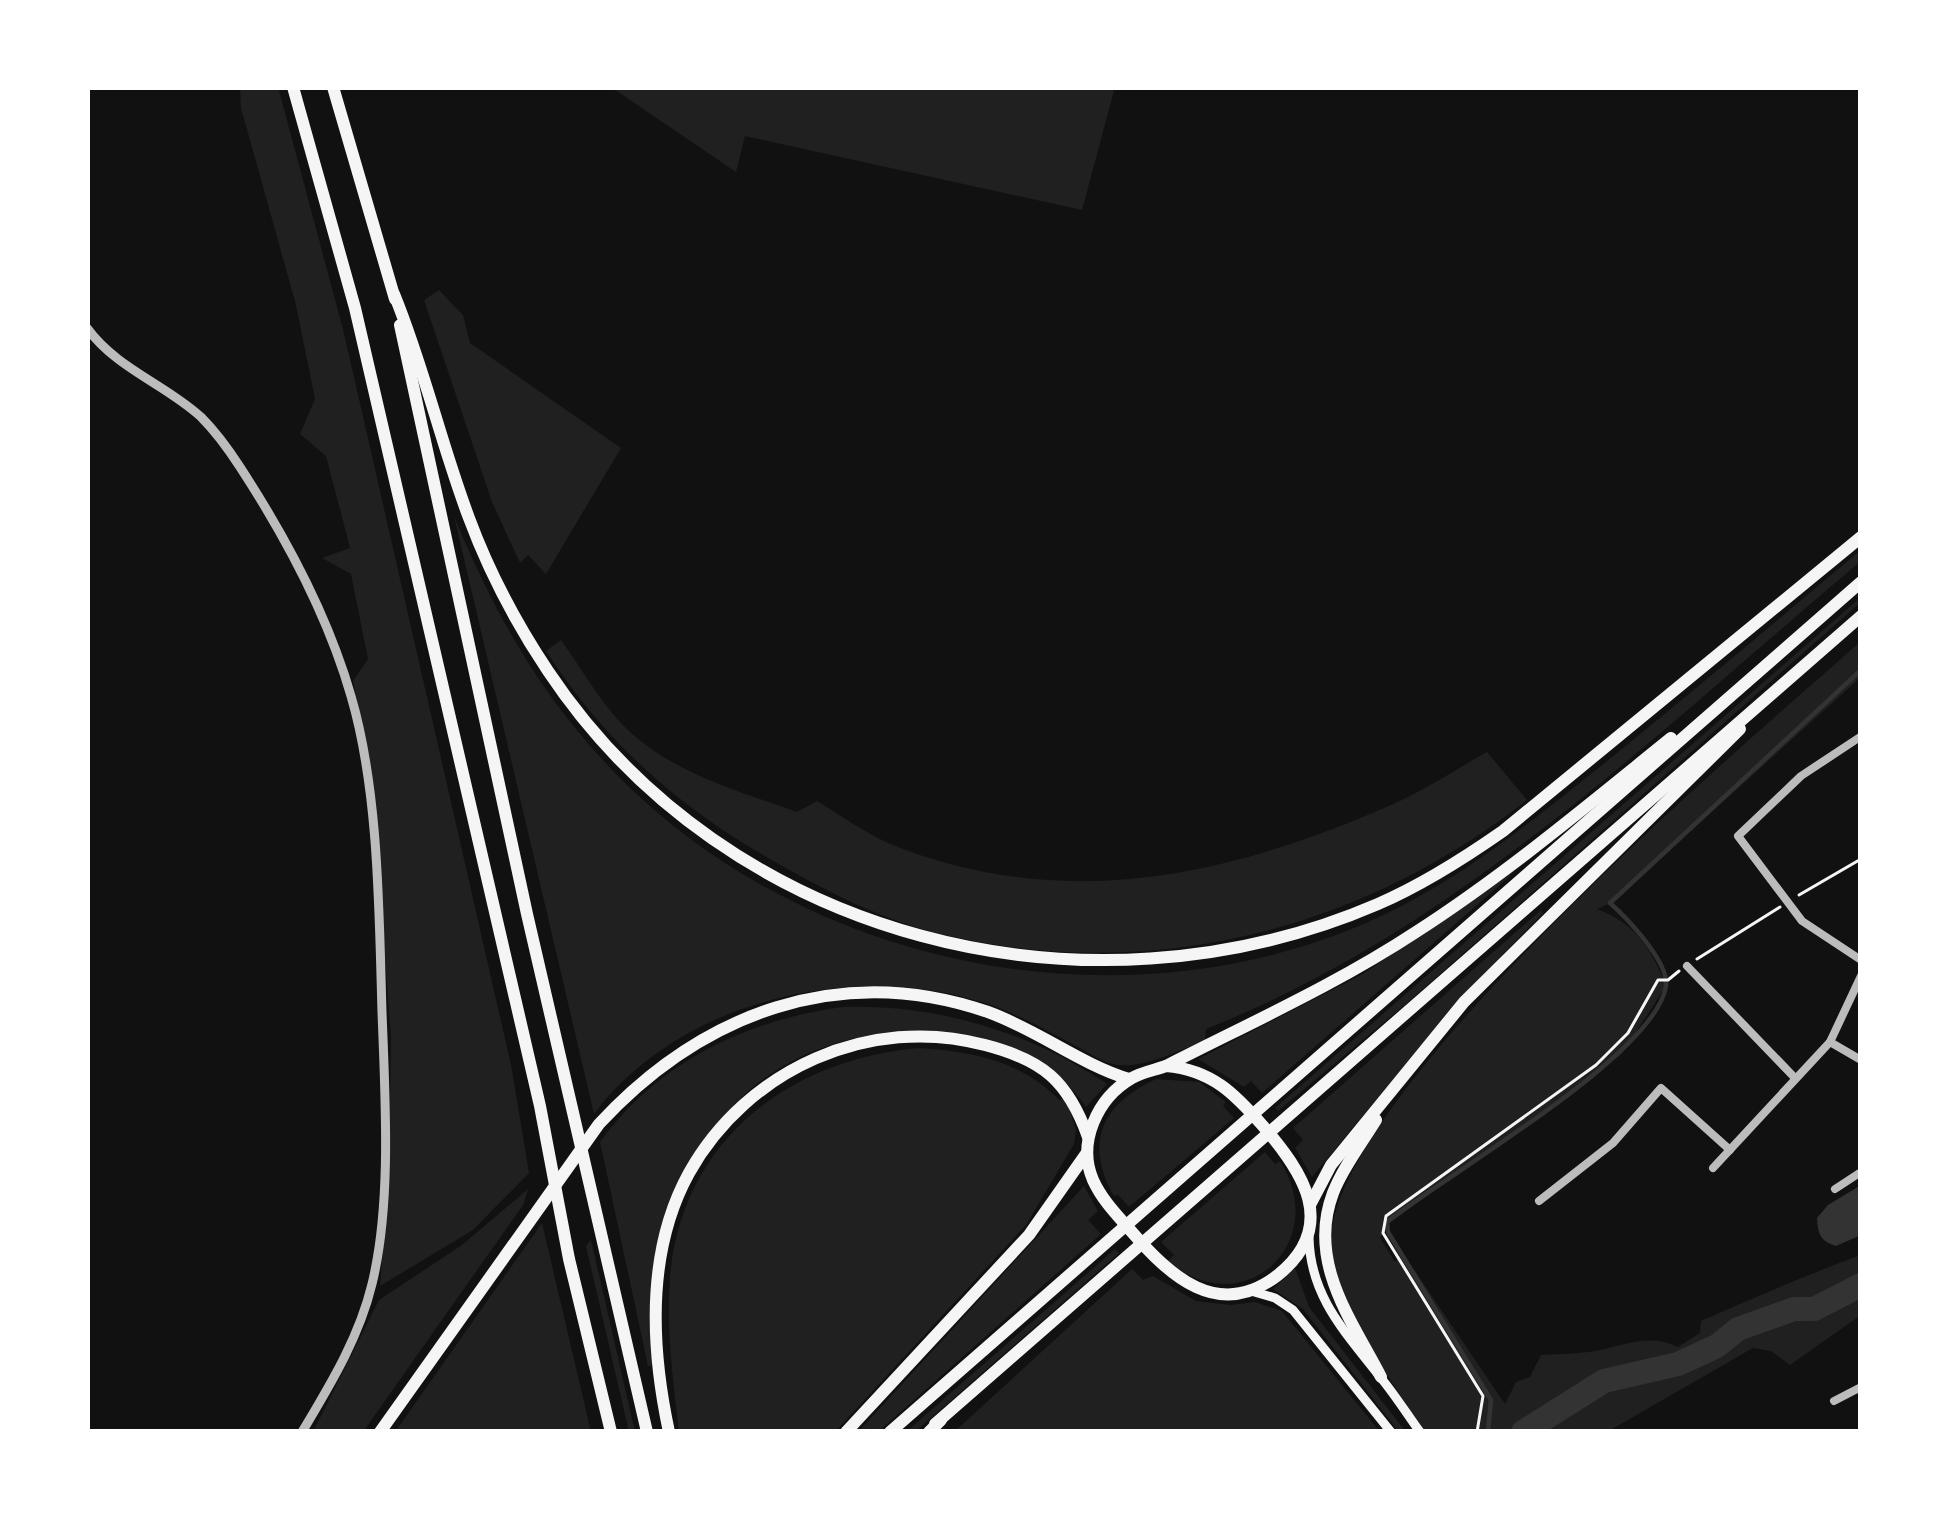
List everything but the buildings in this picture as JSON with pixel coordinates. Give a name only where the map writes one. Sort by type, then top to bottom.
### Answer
[{"type":"highway","points":[[293,87],[355,308],[611,1432]]},
{"type":"highway","points":[[334,87],[394,294],[450,568],[647,1432]]},
{"type":"highway","points":[[394,294],[467,515],[499,587],[549,673],[602,741],[676,811],[790,886],[887,927],[991,953],[1095,962],[1188,957],[1276,939],[1383,902],[1503,831],[1861,537]]},
{"type":"highway","points":[[890,1432],[1861,582]]},
{"type":"highway","points":[[928,1432],[1861,616]]},
{"type":"highway","points":[[1166,1066],[1216,1079],[1236,1095],[1306,1183],[1309,1232],[1299,1252],[1280,1273],[1245,1290],[1198,1289],[1179,1280],[1107,1203],[1090,1174],[1086,1154],[1088,1136],[1105,1103],[1129,1079],[1166,1066],[1358,968],[1457,905],[1518,862],[1813,623]]},
{"type":"highway","points":[[1310,1205],[1330,1166],[1499,964],[1828,645]]},
{"type":"highway","points":[[380,1432],[598,1124],[665,1063],[736,1020],[813,998],[912,994],[990,1013],[1129,1079]]},
{"type":"highway","points":[[668,1432],[658,1373],[657,1319],[658,1279],[671,1215],[710,1141],[734,1112],[769,1084],[826,1053],[864,1042],[908,1036],[958,1039],[1041,1066],[1074,1100],[1088,1136]]},
{"type":"highway","points":[[1381,1377],[1340,1305],[1330,1277],[1327,1220],[1340,1180],[1398,1083]]},
{"type":"highway","points":[[846,1432],[1029,1234],[1086,1154]]},
{"type":"main road","points":[[1309,1232],[1310,1261],[1325,1305],[1420,1432]]},
{"type":"main road","points":[[1245,1290],[1275,1298],[1293,1310],[1390,1432]]},
{"type":"street","points":[[87,328],[120,362],[200,416],[238,465],[280,535],[331,639],[363,748],[379,925],[386,1122],[376,1265],[362,1317],[340,1367],[302,1432]]},
{"type":"street","points":[[1860,737],[1801,776],[1738,836],[1802,921],[1861,960]]},
{"type":"street","points":[[1687,966],[1796,1078]]},
{"type":"street","points":[[1713,1168],[1829,1042],[1861,976]]},
{"type":"street","points":[[1829,1042],[1861,1060]]},
{"type":"street","points":[[1539,1201],[1613,1143],[1661,1088],[1730,1150]]},
{"type":"street","points":[[1835,1189],[1861,1172]]},
{"type":"street","points":[[1834,1401],[1861,1387]]},
{"type":"path","points":[[1477,1432],[1483,1396],[1383,1233],[1386,1216],[1596,1065],[1628,1034],[1658,980],[1668,980],[1861,859]]},
{"type":"shaded area","points":[[240,87],[278,87],[343,329],[511,1065],[529,1173],[473,1230],[380,1286],[389,1170],[391,1037],[371,768],[353,681],[368,659],[351,574],[322,558],[350,548],[326,456],[300,434],[315,399],[296,305],[241,108]]},
{"type":"shaded area","points":[[611,87],[1115,87],[1082,210],[745,136],[736,172]]},
{"type":"shaded area","points":[[439,290],[463,315],[470,343],[621,448],[546,574],[528,555],[520,563],[492,502],[424,300]]},
{"type":"shaded area","points":[[454,516],[497,609],[550,695],[592,748],[671,824],[762,885],[862,931],[967,961],[1076,975],[1186,971],[1293,949],[1396,909],[1455,875],[1538,816],[1861,550],[1861,561],[1630,758],[1470,882],[1386,938],[1298,987],[1206,1029],[1205,1041],[1151,1061],[1117,1065],[985,1003],[934,991],[881,986],[826,989],[721,1017],[673,1043],[630,1075],[594,1114]]},
{"type":"shaded area","points":[[1861,597],[1861,602],[1407,1003],[1278,1111],[1275,1108]]},
{"type":"shaded area","points":[[561,640],[622,724],[682,767],[797,812],[817,801],[888,843],[953,865],[1017,877],[1143,878],[1268,851],[1391,805],[1487,752],[1527,800],[1463,845],[1395,883],[1325,913],[1251,935],[1176,948],[1100,953],[1022,949],[945,935],[877,913],[736,839],[645,769],[592,714],[546,651]]},
{"type":"shaded area","points":[[1861,641],[1861,677],[1611,903],[1597,909],[1640,938],[1666,986],[1621,1055],[1387,1225],[1380,1238],[1395,1262],[1402,1252],[1505,1404],[1516,1382],[1530,1377],[1541,1355],[1649,1340],[1678,1347],[1700,1333],[1701,1321],[1861,1255],[1861,1315],[1790,1365],[1771,1351],[1753,1348],[1607,1432],[1424,1432],[1351,1312],[1333,1261],[1331,1238],[1352,1173],[1401,1095],[1471,1010],[1554,923]]},
{"type":"shaded area","points":[[1517,870],[1262,1093],[1251,1081],[1244,1087],[1198,1059],[1363,974]]},
{"type":"shaded area","points":[[1541,910],[1461,997],[1312,1177],[1295,1148],[1303,1140],[1293,1128]]},
{"type":"shaded area","points":[[843,1007],[913,1010],[981,1025],[1046,1050],[1107,1084],[1086,1107],[1062,1080],[1022,1057],[940,1034],[906,1032],[838,1043],[774,1072],[724,1117],[668,1218],[658,1256],[654,1365],[648,1366],[600,1142],[649,1089],[707,1049],[772,1022]]},
{"type":"shaded area","points":[[919,1048],[995,1060],[1029,1076],[1059,1100],[1066,1098],[1076,1130],[1074,1144],[1026,1225],[835,1432],[679,1432],[670,1276],[679,1228],[696,1185],[720,1147],[751,1115],[787,1089],[827,1069],[872,1055]]},
{"type":"shaded area","points":[[1156,1079],[1199,1082],[1226,1102],[1223,1106],[1234,1118],[1129,1207],[1114,1196],[1105,1176],[1100,1142],[1111,1113],[1122,1100]]},
{"type":"shaded area","points":[[1265,1152],[1275,1164],[1280,1161],[1293,1191],[1295,1220],[1287,1246],[1272,1266],[1250,1279],[1224,1284],[1196,1278],[1168,1261],[1174,1255],[1161,1242]]},
{"type":"shaded area","points":[[1861,1185],[1861,1235],[1836,1246],[1826,1242],[1817,1218],[1828,1205]]},
{"type":"shaded area","points":[[1084,1186],[1098,1211],[1088,1220],[1101,1234],[878,1432],[858,1432]]},
{"type":"shaded area","points":[[528,1189],[523,1205],[363,1432],[313,1432],[379,1300],[462,1245]]},
{"type":"shaded area","points":[[542,1223],[591,1432],[395,1432]]},
{"type":"shaded area","points":[[591,1240],[635,1432],[629,1432],[586,1246]]},
{"type":"shaded area","points":[[1115,1249],[1119,1253],[915,1432],[906,1432]]},
{"type":"shaded area","points":[[1295,1268],[1309,1307],[1406,1432],[1399,1432],[1303,1309],[1273,1289]]},
{"type":"shaded area","points":[[1132,1269],[1143,1280],[1153,1276],[1196,1301],[1255,1302],[1282,1311],[1380,1432],[954,1432]]},
{"type":"waterway","points":[[1488,1432],[1491,1400],[1388,1232],[1387,1222],[1544,1113],[1626,1046],[1653,1014],[1666,986],[1665,976],[1654,953],[1610,903],[1861,670]]},
{"type":"waterway","points":[[1523,1432],[1604,1381],[1678,1364],[1717,1346],[1738,1329],[1794,1309],[1814,1309],[1861,1285]]}]
